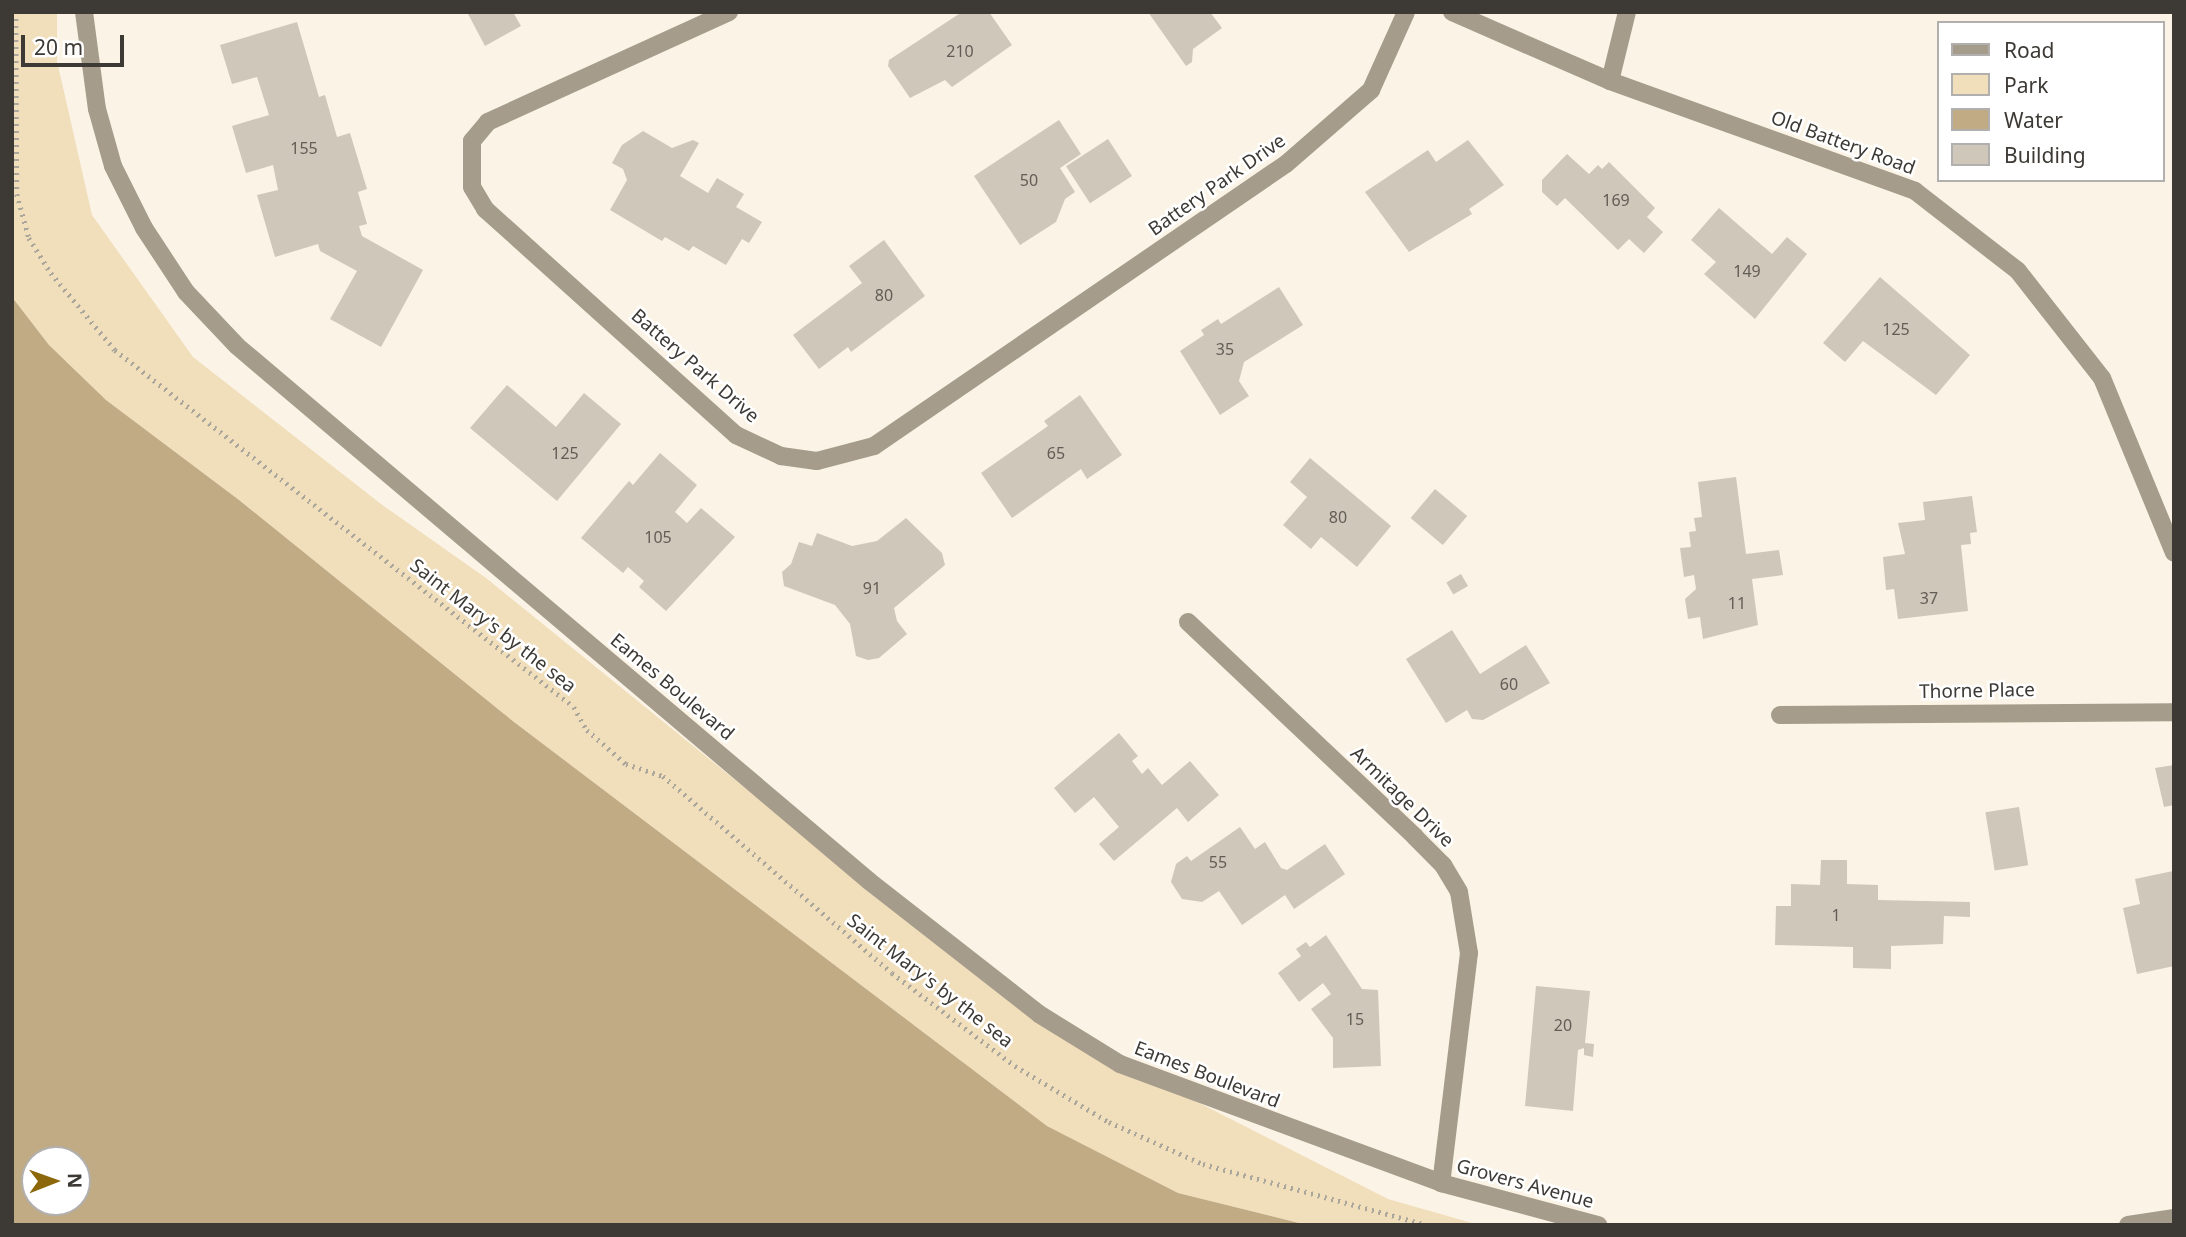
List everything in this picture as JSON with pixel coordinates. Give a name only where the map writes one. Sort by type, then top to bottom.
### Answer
[{"type":"street","name":"Eames Boulevard","points":[[83,12],[96,109],[113,166],[144,228],[186,292],[237,346],[869,881],[1076,1040],[1152,1079],[1441,1183]]},
{"type":"street","name":"Battery Park Drive","points":[[729,12],[488,122],[472,141],[469,161],[472,187],[485,209],[736,435],[781,456],[817,461],[874,446],[1286,164],[1371,90],[1406,12]]},
{"type":"street","name":"Old Battery Road","points":[[1452,12],[1610,81],[1915,191],[2018,271],[2102,378],[2174,553]]},
{"type":"street","points":[[1610,81],[1627,12]]},
{"type":"street","name":"Armitage Drive","points":[[1188,622],[1415,837],[1443,865],[1459,892],[1469,953],[1441,1183]]},
{"type":"street","name":"Thorne Place","points":[[1780,715],[2174,712]]},
{"type":"street","name":"Grovers Avenue","points":[[1441,1183],[1598,1225]]},
{"type":"street","points":[[2128,1225],[2174,1218]]},
{"type":"path","name":"Saint Mary's by the sea","points":[[16,12],[17,194],[29,238],[51,273],[115,350],[574,707],[587,730],[626,764],[663,776],[892,973],[1014,1066],[1110,1122],[1203,1164],[1427,1225]]},
{"type":"green space","points":[[12,12],[57,12],[57,61],[92,215],[193,357],[381,504],[486,578],[866,886],[1091,1048],[1388,1199],[1479,1225],[1307,1225],[1178,1193],[1047,1126],[514,722],[239,500],[106,400],[49,345],[12,297]]},
{"type":"water","points":[[12,297],[49,345],[106,400],[239,500],[514,722],[1047,1126],[1178,1193],[1307,1225],[12,1225]]},
{"type":"building","points":[[467,12],[513,12],[521,26],[485,46]]},
{"type":"building","points":[[962,12],[989,12],[1012,45],[952,87],[945,80],[910,98],[888,66],[889,60]]},
{"type":"building","points":[[1148,12],[1210,12],[1222,28],[1193,49],[1192,62],[1186,66]]},
{"type":"building","points":[[297,22],[319,97],[325,95],[337,137],[350,133],[367,189],[358,192],[367,224],[359,226],[362,236],[423,270],[381,347],[330,319],[357,271],[320,251],[318,244],[275,257],[257,195],[278,190],[273,165],[246,173],[232,126],[269,115],[257,77],[232,84],[220,45]]},
{"type":"building","points":[[1059,120],[1081,154],[1060,168],[1075,192],[1065,199],[1056,222],[1020,245],[974,176]]},
{"type":"building","points":[[643,131],[672,148],[693,140],[699,143],[680,176],[708,193],[717,178],[744,194],[736,207],[762,222],[749,243],[742,239],[726,265],[693,246],[689,251],[665,237],[662,241],[610,210],[627,180],[623,169],[612,163],[622,145]]},
{"type":"building","points":[[1108,139],[1132,176],[1090,203],[1066,166]]},
{"type":"building","points":[[1468,140],[1504,185],[1469,209],[1472,214],[1409,252],[1365,192],[1428,150],[1436,162]]},
{"type":"building","points":[[1567,154],[1589,174],[1598,165],[1602,169],[1609,162],[1655,208],[1647,217],[1663,232],[1644,253],[1629,239],[1618,250],[1565,198],[1557,206],[1542,192],[1542,180]]},
{"type":"building","points":[[1719,208],[1772,254],[1787,237],[1807,254],[1755,319],[1704,274],[1716,262],[1691,240]]},
{"type":"building","points":[[884,240],[925,296],[851,352],[848,347],[819,369],[793,335],[862,283],[849,266]]},
{"type":"building","points":[[1880,277],[1970,355],[1936,395],[1863,341],[1845,362],[1823,343]]},
{"type":"building","points":[[1279,287],[1303,325],[1244,362],[1239,381],[1249,396],[1220,415],[1180,351],[1204,335],[1201,330],[1218,319],[1221,324]]},
{"type":"building","points":[[507,385],[556,427],[584,393],[621,424],[557,501],[470,428]]},
{"type":"building","points":[[1080,395],[1122,455],[1087,479],[1081,469],[1012,518],[981,473],[1048,426],[1044,421]]},
{"type":"building","points":[[660,453],[697,485],[675,512],[687,523],[701,508],[735,537],[666,611],[639,587],[644,581],[628,567],[623,573],[581,538],[629,481],[633,485]]},
{"type":"building","points":[[1310,458],[1391,526],[1357,567],[1321,537],[1311,549],[1283,525],[1307,497],[1290,482]]},
{"type":"building","points":[[1736,477],[1746,554],[1779,550],[1783,575],[1752,579],[1758,625],[1703,639],[1700,617],[1688,619],[1685,599],[1696,589],[1694,575],[1684,577],[1680,548],[1691,547],[1689,532],[1696,531],[1694,518],[1702,517],[1698,482]]},
{"type":"building","points":[[1435,489],[1467,516],[1443,545],[1411,518]]},
{"type":"building","points":[[1972,496],[1977,532],[1970,533],[1971,544],[1961,545],[1968,611],[1898,619],[1894,589],[1886,590],[1883,557],[1905,554],[1898,523],[1925,520],[1923,502]]},
{"type":"building","points":[[906,518],[942,553],[945,565],[894,608],[897,621],[907,634],[879,658],[868,660],[856,656],[850,624],[835,605],[784,586],[782,572],[791,564],[799,542],[812,546],[817,533],[852,546],[877,541]]},
{"type":"building","points":[[1461,574],[1468,586],[1453,595],[1446,582]]},
{"type":"building","points":[[1452,630],[1480,674],[1526,645],[1550,683],[1483,720],[1472,719],[1467,710],[1446,723],[1406,659]]},
{"type":"building","points":[[1119,733],[1138,756],[1132,761],[1142,774],[1148,768],[1162,785],[1190,761],[1219,795],[1188,822],[1177,808],[1114,861],[1099,844],[1119,827],[1094,797],[1075,813],[1054,788]]},
{"type":"building","points":[[2174,765],[2174,805],[2164,807],[2155,768]]},
{"type":"building","points":[[2019,807],[2028,865],[1995,871],[1985,812]]},
{"type":"building","points":[[1240,827],[1255,849],[1265,842],[1281,868],[1287,870],[1325,844],[1345,874],[1294,909],[1285,895],[1242,925],[1219,891],[1202,902],[1182,899],[1171,882],[1176,864],[1187,856],[1191,861]]},
{"type":"building","points":[[1821,860],[1847,860],[1847,884],[1878,885],[1878,900],[1970,902],[1970,917],[1944,916],[1943,944],[1891,946],[1891,969],[1853,968],[1853,947],[1775,945],[1776,906],[1791,906],[1791,884],[1820,885]]},
{"type":"building","points":[[2173,871],[2174,966],[2137,974],[2123,908],[2140,904],[2135,879]]},
{"type":"building","points":[[1326,935],[1362,989],[1378,990],[1381,1066],[1333,1068],[1333,1038],[1311,1009],[1331,994],[1323,983],[1299,1002],[1278,973],[1301,956],[1296,949],[1306,942],[1310,947]]},
{"type":"building","points":[[1536,986],[1590,991],[1585,1043],[1594,1044],[1593,1057],[1584,1055],[1584,1048],[1578,1050],[1573,1111],[1525,1106]]}]
